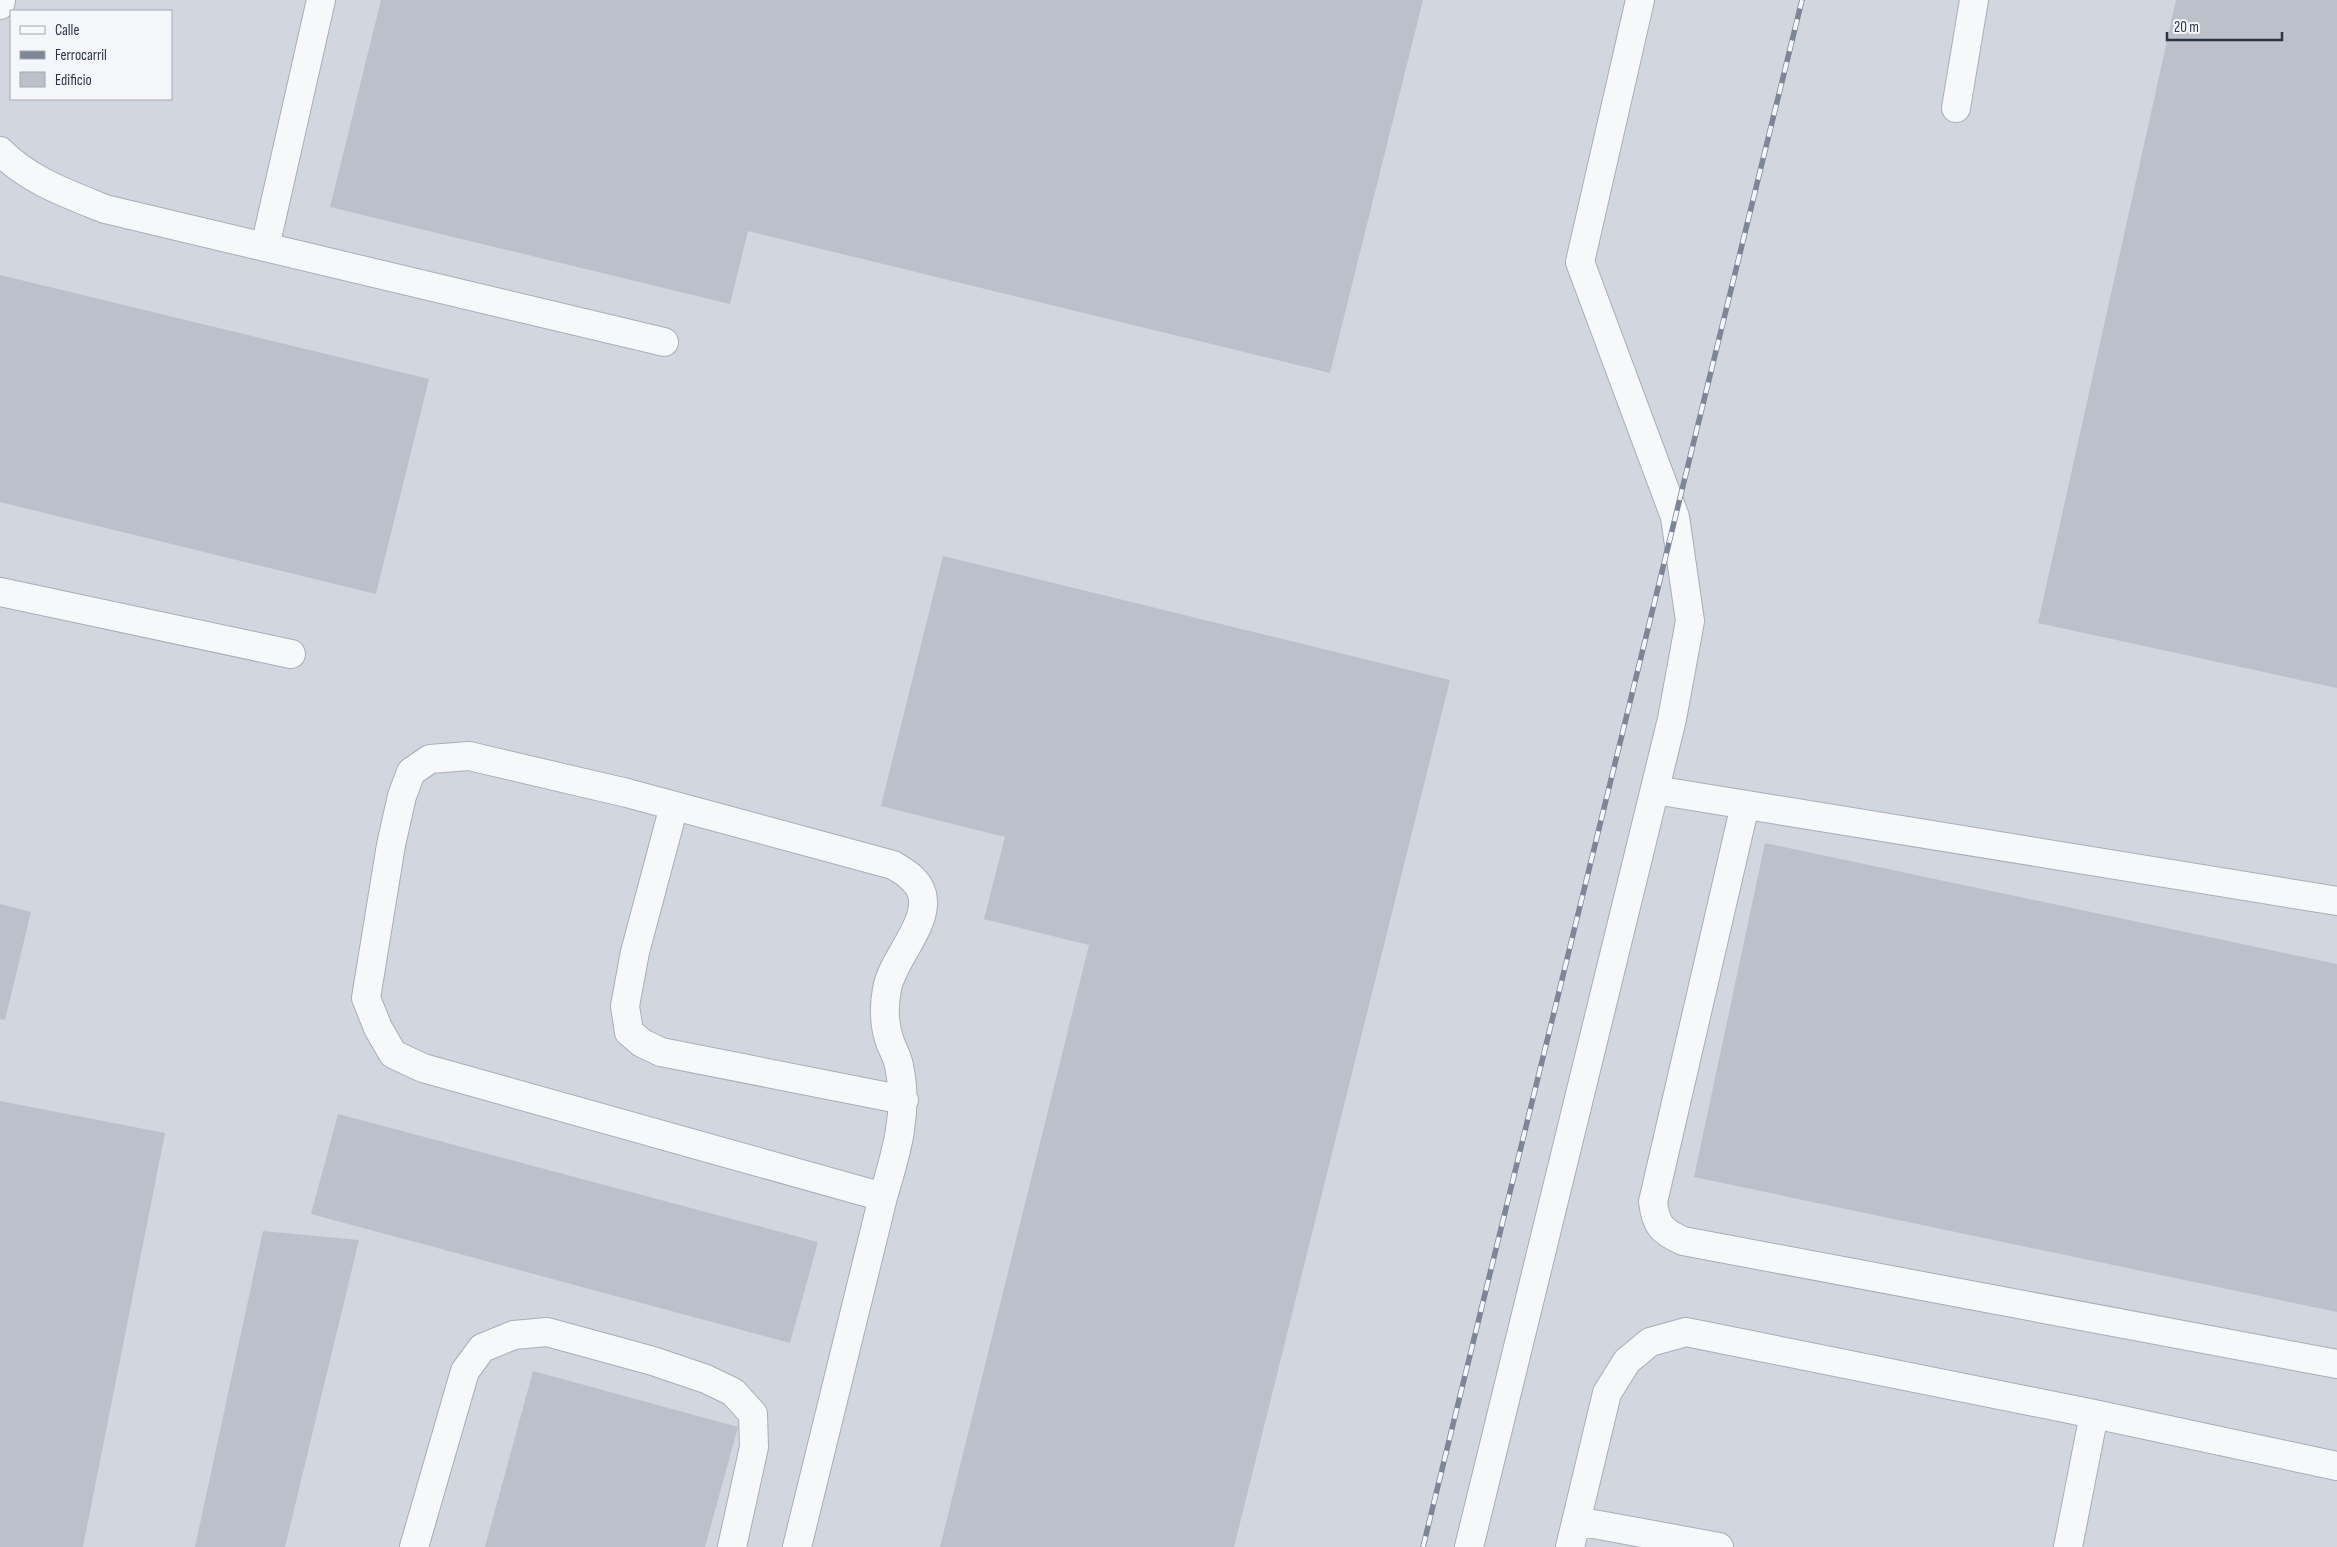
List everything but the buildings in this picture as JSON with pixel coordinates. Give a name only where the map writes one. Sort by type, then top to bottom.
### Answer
[{"type":"lane","points":[[0,5],[1,0]]},
{"type":"lane","points":[[265,247],[321,0]]},
{"type":"lane","points":[[1469,1547],[1655,790],[1672,718],[1690,621],[1675,517],[1580,262],[1640,0]]},
{"type":"lane","points":[[1956,108],[1974,0]]},
{"type":"lane","points":[[0,151],[12,164],[60,192],[105,209],[664,342]]},
{"type":"lane","points":[[0,592],[290,654]]},
{"type":"lane","points":[[797,1547],[883,1197],[899,1144],[904,1100],[899,1065],[889,1040],[885,1016],[887,987],[900,956],[920,922],[922,894],[916,882],[893,865],[674,806],[470,756],[430,759],[411,772],[402,796],[391,845],[366,998],[378,1028],[393,1054],[423,1068],[883,1197]]},
{"type":"lane","points":[[1655,790],[2337,901]]},
{"type":"lane","points":[[1745,805],[1653,1202],[1655,1220],[1667,1234],[1682,1241],[2337,1364]]},
{"type":"lane","points":[[674,806],[633,961],[624,1006],[629,1032],[642,1042],[661,1052],[904,1100]]},
{"type":"lane","points":[[414,1547],[465,1371],[482,1348],[514,1335],[547,1332],[653,1361],[706,1379],[733,1392],[753,1414],[754,1448],[732,1547]]},
{"type":"lane","points":[[1570,1547],[1607,1393],[1627,1361],[1650,1342],[1686,1332],[2094,1414],[2337,1466]]},
{"type":"lane","points":[[2068,1547],[2094,1414]]},
{"type":"lane","points":[[1577,1521],[1719,1547]]},
{"type":"shaded area","points":[[0,0],[2337,0],[2337,1547],[0,1547]]},
{"type":"railway","points":[[1423,1547],[1802,0]]}]
